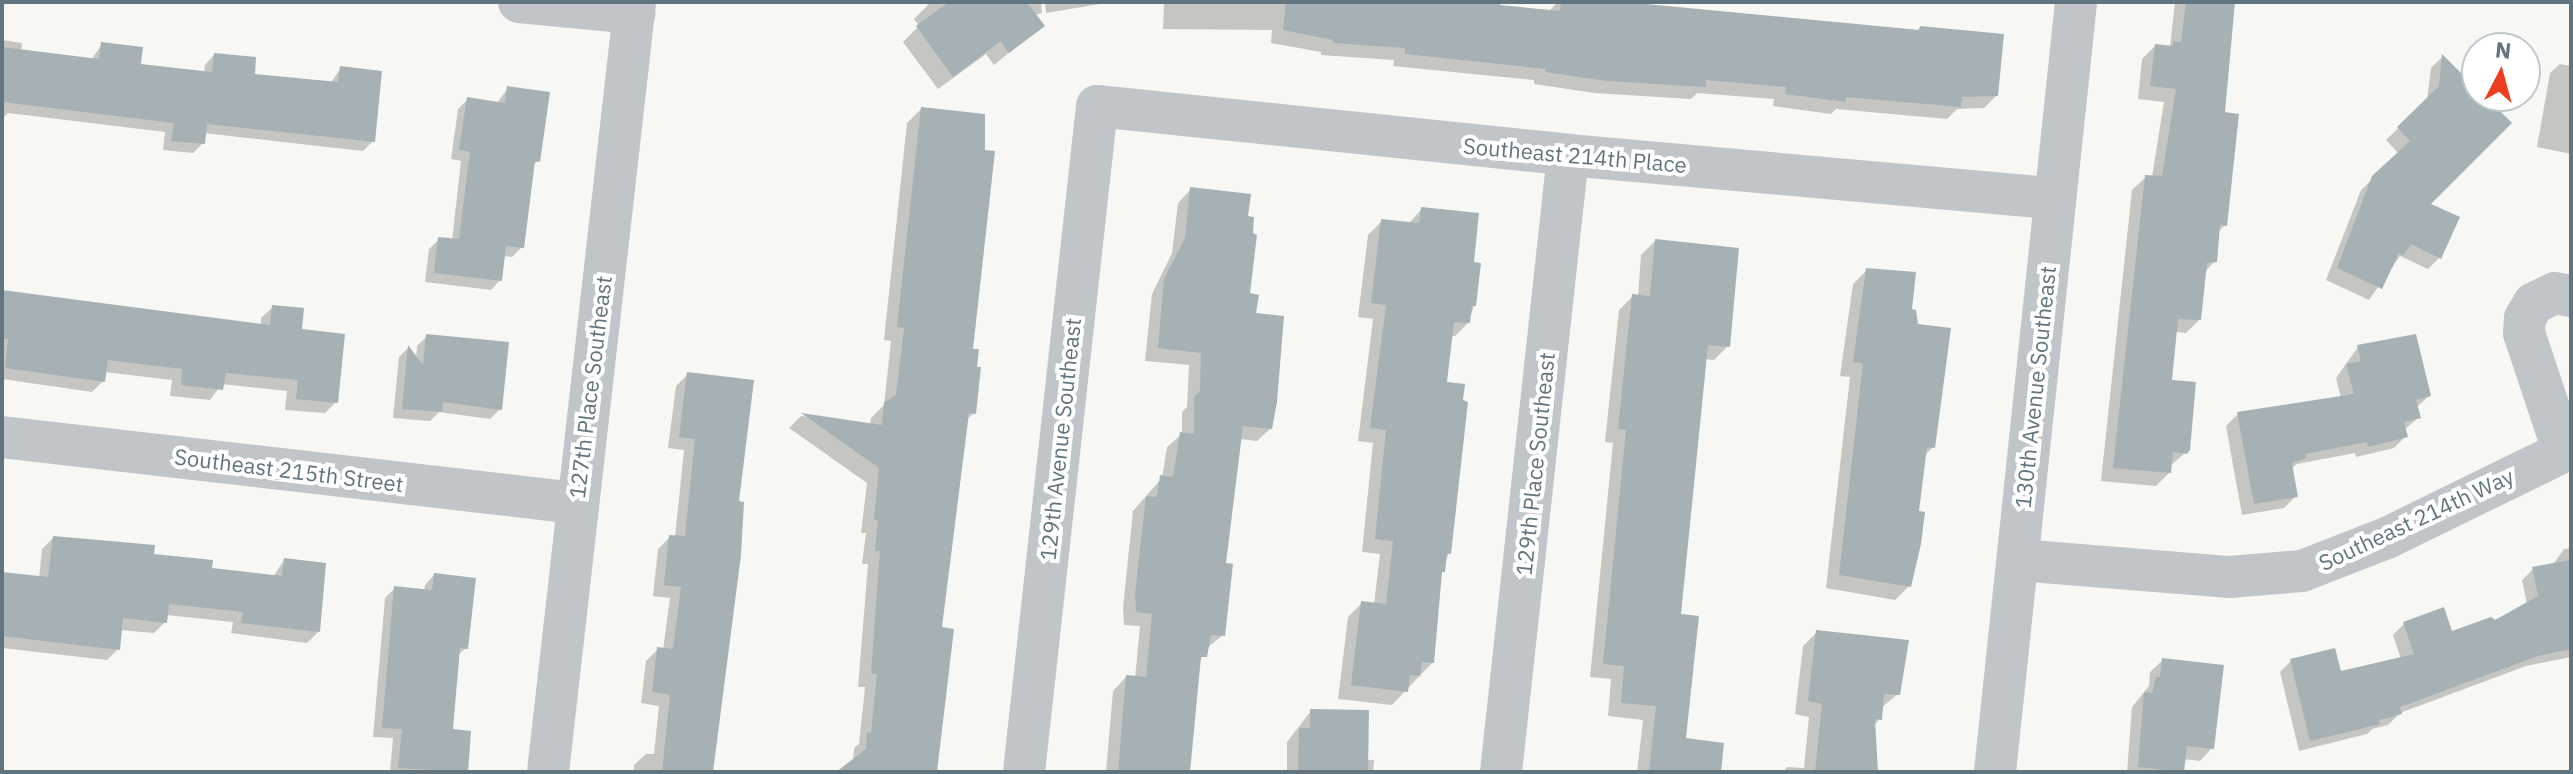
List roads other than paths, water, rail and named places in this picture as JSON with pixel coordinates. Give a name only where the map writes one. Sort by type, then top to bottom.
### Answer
[{"type":"street","points":[[519,2],[634,8]]},
{"type":"street","name":"130th Avenue Southeast","points":[[1995,772],[2076,2]]},
{"type":"street","name":"127th Place Southeast","points":[[548,772],[634,8]]},
{"type":"street","name":"Southeast 214th Place","points":[[1097,106],[1568,155],[2054,198]]},
{"type":"street","name":"129th Avenue Southeast","points":[[1024,772],[1097,106]]},
{"type":"street","name":"129th Place Southeast","points":[[1501,772],[1568,155]]},
{"type":"street","points":[[2567,449],[2524,333],[2525,318],[2534,303],[2555,293],[2571,296]]},
{"type":"street","name":"Southeast 215th Street","points":[[2,437],[576,503]]},
{"type":"street","name":"Southeast 214th Way","points":[[2018,560],[2230,577],[2302,571],[2389,537],[2567,449]]}]
